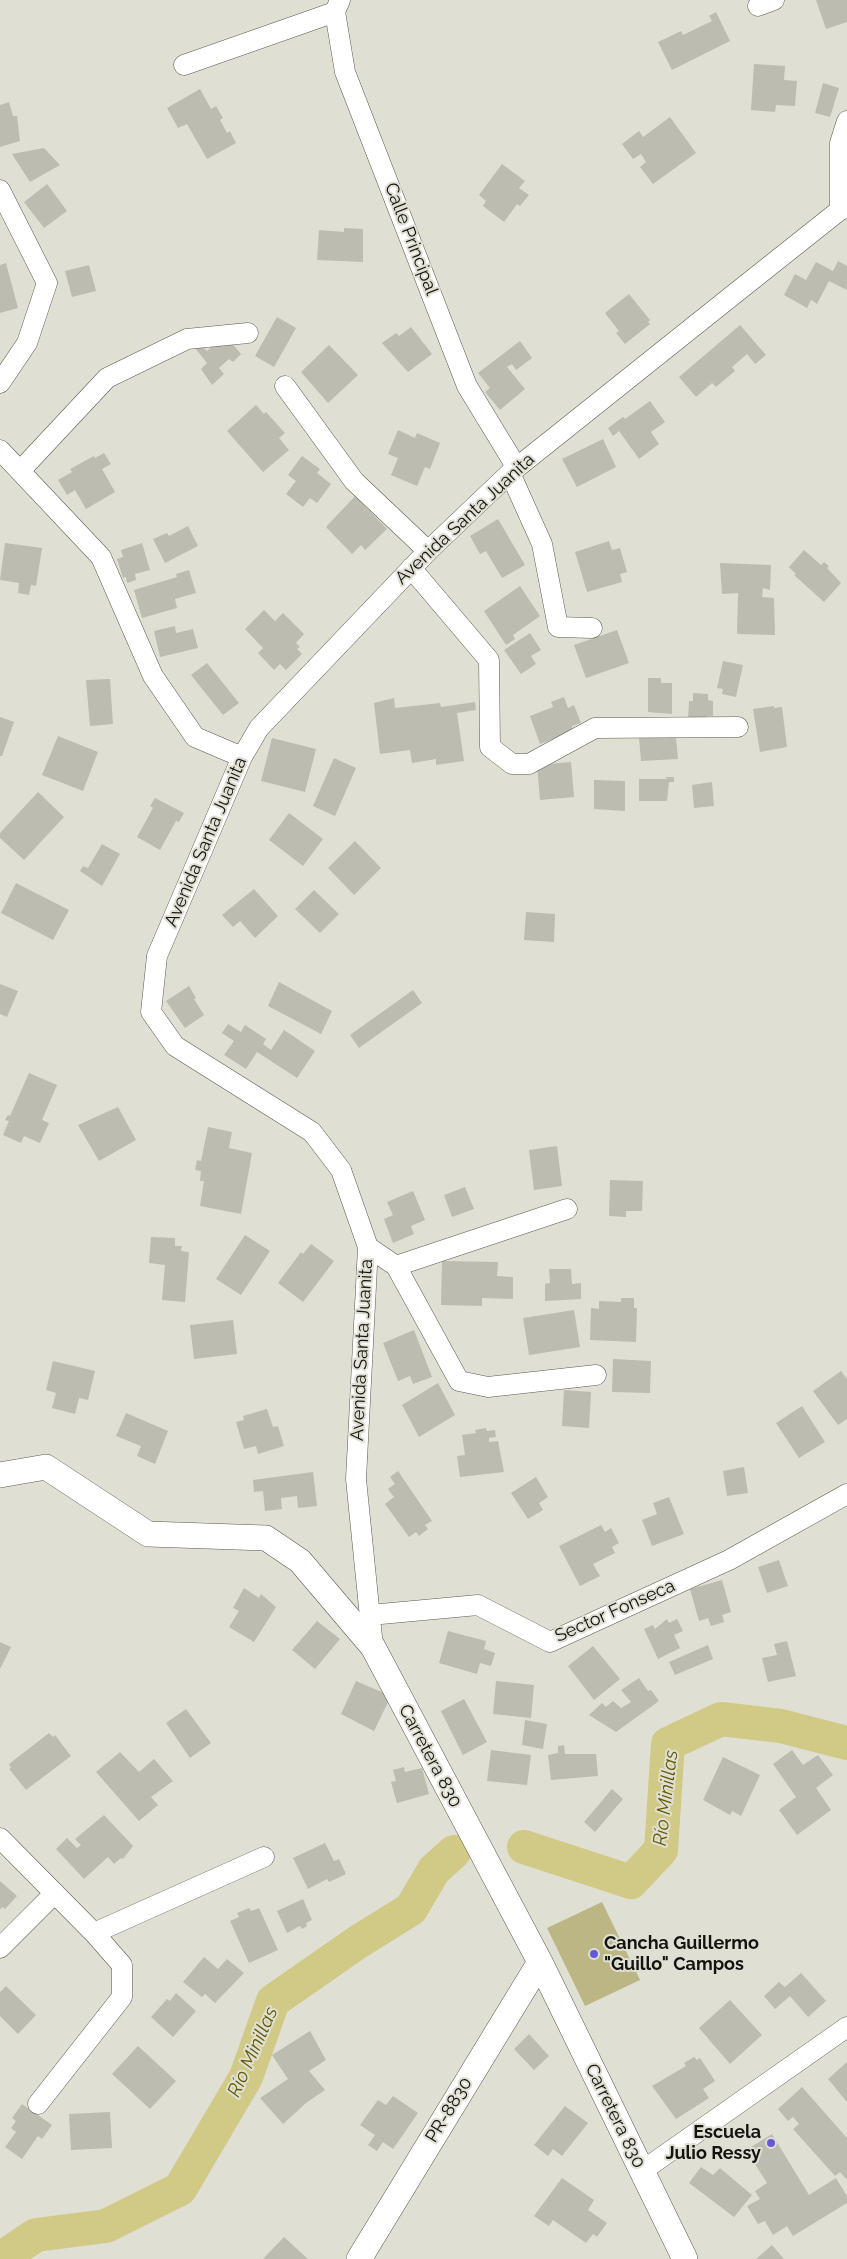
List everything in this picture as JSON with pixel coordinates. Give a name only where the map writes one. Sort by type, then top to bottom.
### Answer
[{"type":"street","points":[[184,65],[337,6]]},
{"type":"street","name":"Calle Principal","points":[[337,6],[345,72],[467,386],[514,471],[542,544],[558,627],[592,628]]},
{"type":"street","points":[[844,209],[840,144],[847,121]]},
{"type":"street","points":[[0,190],[47,283],[27,343],[0,383]]},
{"type":"street","name":"Avenida Santa Juanita","points":[[373,1647],[356,1479],[368,1247],[341,1170],[312,1132],[175,1046],[152,1012],[157,956],[242,757],[258,728],[428,550],[514,471],[844,209]]},
{"type":"street","points":[[20,471],[107,378],[187,339],[248,333]]},
{"type":"street","points":[[285,386],[354,481],[428,550]]},
{"type":"street","points":[[0,450],[101,557],[153,676],[195,737],[242,757]]},
{"type":"street","points":[[411,568],[489,660],[490,747],[512,764],[529,764],[595,728],[738,728]]},
{"type":"street","points":[[396,1266],[567,1209]]},
{"type":"street","points":[[368,1247],[396,1266],[459,1380],[488,1387],[596,1375]]},
{"type":"street","name":"Carretera 830","points":[[0,1474],[46,1467],[148,1534],[266,1538],[300,1561],[373,1647],[540,1962],[685,2259]]},
{"type":"street","name":"Sector Fonseca","points":[[370,1615],[478,1605],[550,1642],[729,1560],[847,1494]]},
{"type":"street","points":[[0,1838],[94,1932],[122,1965],[122,1997],[38,2104]]},
{"type":"street","points":[[94,1932],[264,1857]]},
{"type":"street","points":[[0,1948],[55,1893]]},
{"type":"street","name":"PR-8830","points":[[359,2259],[540,1962]]},
{"type":"street","points":[[642,2171],[847,2027]]},
{"type":"shaded area","name":"Cancha Guillermo \"Guillo\" Campos","points":[[602,1902],[640,1980],[585,2006],[547,1928]]},
{"type":"building","points":[[816,0],[847,0],[847,22],[826,29]]},
{"type":"building","points":[[716,12],[730,41],[672,70],[658,42],[681,31],[683,35],[712,21],[709,16]]},
{"type":"building","points":[[754,64],[785,66],[784,80],[797,81],[795,106],[776,105],[775,112],[751,110]]},
{"type":"building","points":[[823,83],[839,88],[830,117],[815,113]]},
{"type":"building","points":[[200,89],[211,109],[216,106],[223,118],[220,120],[227,133],[230,131],[236,143],[207,159],[187,124],[178,128],[167,108]]},
{"type":"building","points":[[9,102],[13,116],[17,116],[20,141],[0,147],[0,105]]},
{"type":"building","points":[[670,117],[696,153],[653,184],[640,167],[646,162],[641,154],[633,159],[622,144],[639,131],[643,137]]},
{"type":"building","points":[[44,148],[60,165],[30,182],[12,154]]},
{"type":"building","points":[[502,164],[525,181],[519,188],[529,195],[520,206],[517,204],[504,222],[483,206],[486,201],[479,195]]},
{"type":"building","points":[[47,184],[67,211],[44,228],[24,202]]},
{"type":"building","points":[[344,228],[363,229],[363,262],[317,260],[319,230],[344,232]]},
{"type":"building","points":[[838,261],[847,266],[847,290],[829,281],[817,304],[811,300],[807,308],[784,295],[795,274],[806,280],[816,262],[833,271]]},
{"type":"building","points":[[6,263],[18,308],[0,313],[0,265]]},
{"type":"building","points":[[89,265],[96,291],[72,297],[65,271]]},
{"type":"building","points":[[629,294],[650,320],[648,322],[650,324],[625,344],[616,333],[619,331],[605,313]]},
{"type":"building","points":[[277,317],[296,328],[274,367],[255,356]]},
{"type":"building","points":[[740,325],[766,355],[755,364],[747,354],[732,367],[735,371],[716,387],[712,383],[696,397],[679,377]]},
{"type":"building","points":[[411,327],[432,354],[408,372],[382,343],[396,333],[399,336]]},
{"type":"building","points":[[225,335],[241,354],[233,362],[229,359],[219,368],[224,374],[212,385],[201,369],[207,363],[195,348],[200,343],[207,351]]},
{"type":"building","points":[[520,341],[532,358],[516,370],[512,364],[507,367],[525,389],[500,410],[485,392],[490,388],[478,373]]},
{"type":"building","points":[[329,345],[358,375],[328,403],[301,372]]},
{"type":"building","points":[[650,401],[665,422],[651,432],[659,444],[639,459],[619,431],[613,436],[608,428],[623,417],[625,419]]},
{"type":"building","points":[[256,405],[264,414],[266,412],[285,433],[279,438],[289,450],[263,472],[227,431]]},
{"type":"building","points":[[398,430],[415,438],[417,433],[440,443],[430,469],[425,467],[417,486],[391,475],[398,458],[388,454]]},
{"type":"building","points":[[603,439],[616,467],[577,487],[562,459]]},
{"type":"building","points":[[104,453],[111,464],[102,469],[115,492],[86,509],[75,490],[67,495],[58,480],[72,472],[70,469],[94,456],[95,458]]},
{"type":"building","points":[[302,456],[320,469],[317,473],[331,484],[317,503],[310,498],[303,507],[286,494],[296,481],[288,475]]},
{"type":"building","points":[[355,496],[387,529],[365,550],[361,545],[352,554],[326,527]]},
{"type":"building","points":[[498,519],[525,565],[502,578],[486,551],[480,554],[470,536]]},
{"type":"building","points":[[188,526],[198,546],[165,563],[153,539],[167,533],[169,536]]},
{"type":"building","points":[[609,541],[612,550],[620,548],[627,572],[620,574],[622,582],[587,592],[575,552]]},
{"type":"building","points":[[5,543],[42,548],[36,586],[31,585],[29,595],[18,593],[19,583],[0,580]]},
{"type":"building","points":[[142,543],[150,570],[135,574],[136,580],[127,583],[126,577],[123,578],[117,559],[123,557],[121,550]]},
{"type":"building","points":[[804,550],[821,565],[824,562],[829,566],[827,568],[841,583],[824,602],[794,575],[796,574],[789,567]]},
{"type":"building","points":[[720,563],[771,565],[770,590],[763,588],[762,597],[774,598],[775,635],[737,634],[738,593],[722,594]]},
{"type":"building","points":[[189,570],[196,593],[175,599],[177,608],[142,618],[134,590],[177,577],[176,574]]},
{"type":"building","points":[[520,586],[540,616],[513,635],[515,639],[506,645],[484,611]]},
{"type":"building","points":[[264,610],[275,621],[283,613],[304,634],[296,643],[300,647],[297,649],[302,654],[286,670],[280,664],[274,670],[258,653],[263,648],[245,629]]},
{"type":"building","points":[[175,626],[176,633],[193,629],[198,648],[160,657],[154,631]]},
{"type":"building","points":[[617,630],[629,663],[586,678],[574,645]]},
{"type":"building","points":[[530,633],[541,650],[531,656],[536,664],[521,674],[504,650]]},
{"type":"building","points":[[723,661],[743,665],[736,697],[722,694],[723,689],[717,688]]},
{"type":"building","points":[[207,663],[239,703],[223,715],[191,675]]},
{"type":"building","points":[[648,678],[661,678],[661,683],[672,683],[672,714],[648,712]]},
{"type":"building","points":[[110,679],[113,724],[90,726],[86,680]]},
{"type":"building","points":[[693,693],[708,694],[708,700],[713,701],[713,716],[706,716],[706,721],[688,720],[689,701],[693,701]]},
{"type":"building","points":[[564,697],[568,708],[574,705],[581,723],[572,726],[573,732],[540,744],[530,716],[553,707],[551,702]]},
{"type":"building","points":[[394,698],[395,708],[440,703],[441,707],[475,702],[476,710],[457,713],[464,761],[436,765],[436,759],[412,763],[410,750],[380,754],[374,703]]},
{"type":"building","points":[[774,706],[774,708],[782,707],[787,747],[760,752],[753,709]]},
{"type":"building","points":[[0,717],[14,722],[2,756],[0,756]]},
{"type":"building","points":[[58,736],[98,752],[83,791],[42,775]]},
{"type":"building","points":[[676,737],[678,759],[641,761],[639,738]]},
{"type":"building","points":[[272,738],[316,749],[305,792],[261,781]]},
{"type":"building","points":[[334,758],[356,768],[335,816],[313,806]]},
{"type":"building","points":[[571,762],[574,797],[540,800],[537,765]]},
{"type":"building","points":[[666,777],[674,777],[674,782],[669,782],[667,801],[639,801],[639,779],[667,779]]},
{"type":"building","points":[[594,780],[625,781],[625,811],[594,809]]},
{"type":"building","points":[[712,782],[714,806],[694,808],[692,785]]},
{"type":"building","points":[[38,792],[64,817],[24,860],[0,838],[0,833]]},
{"type":"building","points":[[155,798],[184,813],[179,822],[176,821],[160,850],[137,837],[153,808],[150,806]]},
{"type":"building","points":[[289,813],[323,839],[303,866],[269,840]]},
{"type":"building","points":[[355,841],[381,868],[354,895],[328,868]]},
{"type":"building","points":[[102,844],[120,854],[102,886],[80,871],[83,866],[88,868]]},
{"type":"building","points":[[16,883],[69,910],[53,940],[1,913]]},
{"type":"building","points":[[254,889],[278,916],[255,938],[240,921],[233,927],[222,915]]},
{"type":"building","points":[[314,890],[339,914],[320,933],[295,909]]},
{"type":"building","points":[[526,912],[555,914],[554,942],[524,940]]},
{"type":"building","points":[[279,982],[332,1011],[321,1034],[268,1006]]},
{"type":"building","points":[[0,984],[18,991],[7,1017],[0,1014]]},
{"type":"building","points":[[189,986],[196,998],[194,999],[204,1015],[185,1028],[166,1001]]},
{"type":"building","points":[[413,990],[422,1003],[359,1048],[350,1035]]},
{"type":"building","points":[[228,1024],[241,1032],[245,1025],[266,1039],[263,1044],[271,1050],[284,1030],[315,1051],[297,1078],[257,1052],[246,1069],[224,1055],[234,1041],[222,1033]]},
{"type":"building","points":[[29,1073],[57,1085],[42,1120],[49,1123],[40,1143],[24,1136],[21,1143],[3,1135],[9,1121],[5,1120],[8,1115],[10,1116]]},
{"type":"building","points":[[118,1107],[136,1140],[99,1161],[78,1125]]},
{"type":"building","points":[[208,1127],[232,1132],[229,1148],[252,1153],[241,1214],[200,1206],[204,1181],[200,1181],[201,1171],[195,1170],[197,1160],[201,1161]]},
{"type":"building","points":[[557,1146],[562,1186],[534,1190],[529,1150]]},
{"type":"building","points":[[610,1180],[643,1181],[642,1211],[626,1211],[626,1217],[609,1216]]},
{"type":"building","points":[[465,1187],[474,1209],[452,1217],[444,1195]]},
{"type":"building","points":[[413,1191],[425,1220],[411,1226],[414,1234],[393,1243],[384,1219],[393,1215],[387,1202]]},
{"type":"building","points":[[245,1235],[270,1251],[241,1295],[216,1279]]},
{"type":"building","points":[[151,1237],[175,1238],[175,1246],[182,1246],[181,1251],[189,1252],[185,1302],[162,1300],[165,1265],[149,1263]]},
{"type":"building","points":[[311,1244],[334,1261],[303,1302],[278,1283],[301,1252],[303,1254]]},
{"type":"building","points":[[442,1261],[498,1262],[497,1276],[513,1277],[513,1299],[482,1298],[482,1306],[441,1305]]},
{"type":"building","points":[[549,1269],[571,1269],[572,1284],[581,1283],[581,1299],[545,1301],[545,1284],[550,1283]]},
{"type":"building","points":[[621,1298],[634,1298],[634,1308],[637,1308],[636,1342],[590,1340],[591,1308],[599,1309],[599,1301],[621,1302]]},
{"type":"building","points":[[574,1310],[580,1347],[529,1355],[523,1318]]},
{"type":"building","points":[[233,1320],[237,1354],[194,1359],[190,1325]]},
{"type":"building","points":[[414,1330],[432,1377],[413,1384],[410,1376],[398,1381],[383,1343]]},
{"type":"building","points":[[613,1359],[651,1361],[650,1393],[612,1392]]},
{"type":"building","points":[[53,1361],[95,1371],[88,1400],[79,1398],[75,1414],[52,1408],[56,1393],[46,1390]]},
{"type":"building","points":[[841,1371],[847,1379],[847,1419],[838,1425],[813,1391]]},
{"type":"building","points":[[438,1383],[455,1415],[419,1437],[402,1405]]},
{"type":"building","points":[[564,1390],[591,1392],[589,1428],[562,1426]]},
{"type":"building","points":[[802,1406],[825,1442],[799,1458],[776,1423]]},
{"type":"building","points":[[267,1409],[273,1427],[278,1426],[284,1446],[258,1454],[256,1446],[244,1449],[236,1422],[244,1420],[243,1416]]},
{"type":"building","points":[[126,1413],[168,1431],[155,1464],[137,1456],[141,1446],[116,1436]]},
{"type":"building","points":[[486,1428],[487,1431],[495,1430],[496,1437],[489,1438],[489,1442],[498,1441],[504,1472],[460,1477],[457,1456],[465,1455],[462,1435],[476,1433],[475,1430]]},
{"type":"building","points":[[744,1467],[748,1493],[727,1496],[723,1471]]},
{"type":"building","points":[[398,1471],[432,1521],[425,1525],[428,1529],[419,1536],[416,1532],[409,1537],[385,1504],[394,1497],[388,1489],[395,1484],[390,1477]]},
{"type":"building","points":[[313,1472],[317,1506],[298,1508],[297,1496],[281,1498],[282,1509],[265,1511],[263,1491],[254,1492],[253,1480]]},
{"type":"building","points":[[536,1477],[548,1497],[539,1503],[543,1510],[528,1519],[511,1493]]},
{"type":"building","points":[[669,1497],[684,1534],[652,1546],[642,1520],[657,1514],[653,1503]]},
{"type":"building","points":[[601,1525],[605,1532],[611,1528],[619,1543],[612,1547],[615,1553],[593,1564],[600,1576],[580,1586],[559,1546]]},
{"type":"building","points":[[779,1560],[788,1586],[767,1593],[758,1567]]},
{"type":"building","points":[[722,1580],[731,1612],[722,1615],[724,1622],[711,1626],[708,1618],[699,1621],[690,1589]]},
{"type":"building","points":[[244,1588],[259,1598],[261,1594],[276,1607],[254,1642],[229,1627],[239,1611],[233,1608]]},
{"type":"building","points":[[667,1619],[669,1623],[677,1619],[683,1631],[674,1635],[680,1648],[658,1659],[644,1629],[653,1625],[655,1629]]},
{"type":"building","points":[[317,1621],[340,1639],[315,1669],[292,1650]]},
{"type":"building","points":[[448,1631],[486,1641],[484,1649],[495,1653],[491,1666],[480,1663],[477,1674],[439,1663]]},
{"type":"building","points":[[787,1641],[796,1676],[768,1682],[762,1658],[777,1655],[774,1644]]},
{"type":"building","points":[[0,1642],[11,1647],[0,1669]]},
{"type":"building","points":[[708,1645],[713,1659],[675,1675],[669,1662]]},
{"type":"building","points":[[593,1646],[620,1679],[594,1700],[568,1666]]},
{"type":"building","points":[[639,1678],[648,1691],[651,1690],[659,1701],[616,1732],[589,1715],[602,1703],[606,1707],[613,1701],[621,1708],[631,1702],[621,1690]]},
{"type":"building","points":[[356,1681],[391,1696],[374,1731],[341,1714]]},
{"type":"building","points":[[496,1681],[534,1685],[531,1718],[493,1714]]},
{"type":"building","points":[[464,1699],[487,1742],[463,1755],[441,1711]]},
{"type":"building","points":[[186,1709],[211,1743],[190,1758],[166,1723]]},
{"type":"building","points":[[525,1720],[547,1724],[543,1749],[522,1745]]},
{"type":"building","points":[[49,1733],[53,1737],[55,1735],[71,1756],[26,1790],[9,1769],[11,1768],[9,1764]]},
{"type":"building","points":[[564,1745],[565,1754],[596,1754],[598,1776],[551,1780],[548,1755],[558,1753],[558,1746]]},
{"type":"building","points":[[491,1750],[531,1755],[527,1785],[487,1781]]},
{"type":"building","points":[[792,1750],[803,1765],[818,1755],[833,1775],[816,1788],[831,1810],[797,1835],[779,1810],[796,1797],[773,1764]]},
{"type":"building","points":[[120,1752],[139,1772],[154,1759],[173,1781],[151,1797],[158,1805],[139,1821],[96,1772]]},
{"type":"building","points":[[723,1757],[760,1775],[741,1816],[732,1811],[730,1815],[703,1800]]},
{"type":"building","points":[[404,1767],[405,1772],[422,1768],[429,1794],[397,1803],[391,1782],[396,1781],[393,1770]]},
{"type":"building","points":[[612,1789],[623,1799],[595,1832],[584,1822]]},
{"type":"building","points":[[104,1815],[133,1846],[123,1859],[121,1858],[114,1864],[108,1857],[84,1879],[56,1849],[67,1838],[77,1848],[81,1845],[75,1839]]},
{"type":"building","points":[[325,1843],[334,1861],[339,1859],[346,1874],[329,1882],[327,1879],[308,1889],[293,1858]]},
{"type":"building","points":[[0,1881],[17,1896],[5,1909],[2,1907],[0,1910]]},
{"type":"building","points":[[303,1899],[312,1920],[306,1923],[307,1926],[302,1929],[300,1926],[287,1933],[277,1911]]},
{"type":"building","points":[[249,1908],[251,1911],[259,1908],[278,1950],[249,1963],[230,1921],[239,1917],[237,1913]]},
{"type":"building","points":[[204,1957],[218,1969],[227,1959],[244,1973],[215,2003],[205,1994],[202,1997],[183,1982]]},
{"type":"building","points":[[801,1973],[826,2001],[808,2017],[790,1996],[775,2009],[764,1996],[779,1982],[785,1987]]},
{"type":"building","points":[[6,1986],[36,2015],[18,2034],[0,2016],[0,1992]]},
{"type":"building","points":[[176,1993],[196,2011],[173,2037],[151,2017],[167,1999],[170,2001]]},
{"type":"building","points":[[730,2000],[762,2035],[730,2064],[699,2028]]},
{"type":"building","points":[[310,2031],[326,2060],[309,2071],[325,2090],[306,2103],[283,2124],[260,2098],[288,2079],[272,2055]]},
{"type":"building","points":[[529,2034],[549,2056],[534,2070],[514,2049]]},
{"type":"building","points":[[138,2046],[176,2081],[150,2109],[112,2074]]},
{"type":"building","points":[[694,2057],[697,2060],[700,2058],[715,2081],[703,2089],[709,2098],[676,2119],[652,2086],[686,2066],[684,2063]]},
{"type":"building","points":[[847,2062],[847,2102],[828,2079]]},
{"type":"building","points":[[802,2087],[847,2138],[847,2180],[840,2172],[835,2176],[793,2129],[799,2124],[793,2117],[788,2121],[778,2109]]},
{"type":"building","points":[[393,2096],[418,2113],[393,2149],[383,2142],[377,2151],[368,2145],[375,2135],[360,2125],[378,2100],[386,2105]]},
{"type":"building","points":[[22,2104],[52,2125],[42,2139],[38,2136],[22,2159],[5,2147],[16,2132],[11,2128],[16,2121],[12,2118]]},
{"type":"building","points":[[565,2106],[588,2123],[562,2156],[553,2149],[548,2156],[534,2145]]},
{"type":"building","points":[[110,2112],[112,2148],[71,2150],[69,2114]]},
{"type":"building","points":[[772,2134],[809,2195],[836,2178],[847,2196],[847,2203],[793,2236],[787,2226],[773,2235],[765,2221],[758,2224],[747,2206],[760,2199],[755,2191],[767,2183],[746,2150]]},
{"type":"building","points":[[701,2167],[713,2175],[720,2168],[752,2195],[734,2217],[689,2183]]},
{"type":"building","points":[[562,2178],[594,2200],[588,2210],[607,2223],[597,2237],[593,2234],[586,2243],[553,2220],[549,2226],[534,2216]]},
{"type":"building","points":[[284,2237],[308,2259],[263,2259]]},
{"type":"building","points":[[772,2245],[784,2259],[756,2259]]},
{"type":"waterway","name":"Río Minillas","points":[[524,1847],[631,1882],[661,1850],[668,1744],[721,1719],[781,1726],[847,1743]]},
{"type":"waterway","name":"Río Minillas","points":[[0,2259],[36,2235],[106,2226],[180,2189],[246,2077],[273,2001],[358,1942],[411,1909],[434,1870],[454,1852]]},
{"type":"place","name":"Cancha Guillermo \"Guillo\" Campos","points":[[594,1954]]},
{"type":"place","name":"Escuela Julio Ressy","points":[[771,2143]]}]
